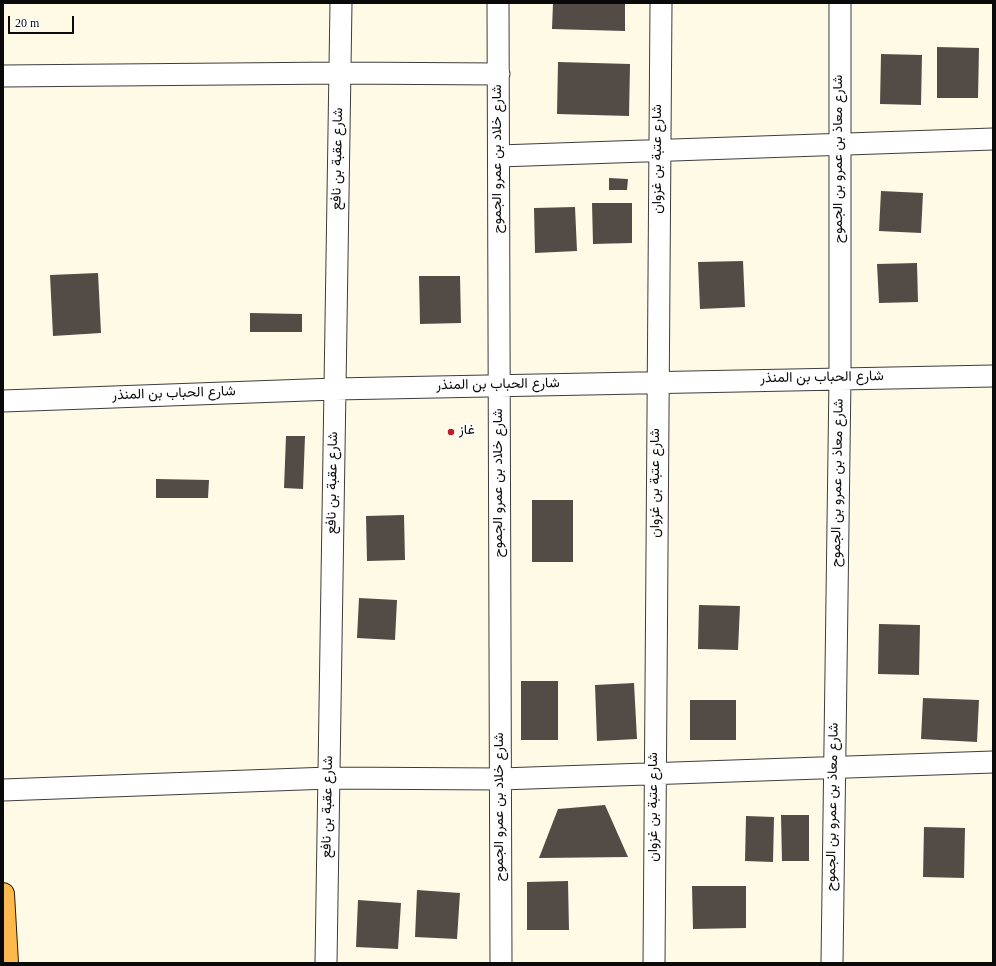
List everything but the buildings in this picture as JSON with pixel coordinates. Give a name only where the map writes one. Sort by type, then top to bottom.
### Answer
[{"type":"highway","points":[[3,894],[7,963]]},
{"type":"street","name":"شارع عقبة بن نافع","points":[[326,963],[341,3]]},
{"type":"street","name":"شارع خلاد بن عمرو الجموح","points":[[498,3],[500,156],[501,963]]},
{"type":"street","name":"شارع عتبة بن غزوان","points":[[654,963],[661,3]]},
{"type":"street","name":"شارع معاذ بن عمرو بن الجموح","points":[[832,963],[840,378],[840,3]]},
{"type":"street","points":[[3,76],[340,73],[499,74]]},
{"type":"street","points":[[500,156],[841,143],[993,139]]},
{"type":"street","name":"شارع الحباب بن المنذر","points":[[3,401],[335,389],[993,376]]},
{"type":"street","points":[[3,790],[329,778],[501,779],[993,762]]},
{"type":"place","name":"غاز","points":[[451,432]]}]
